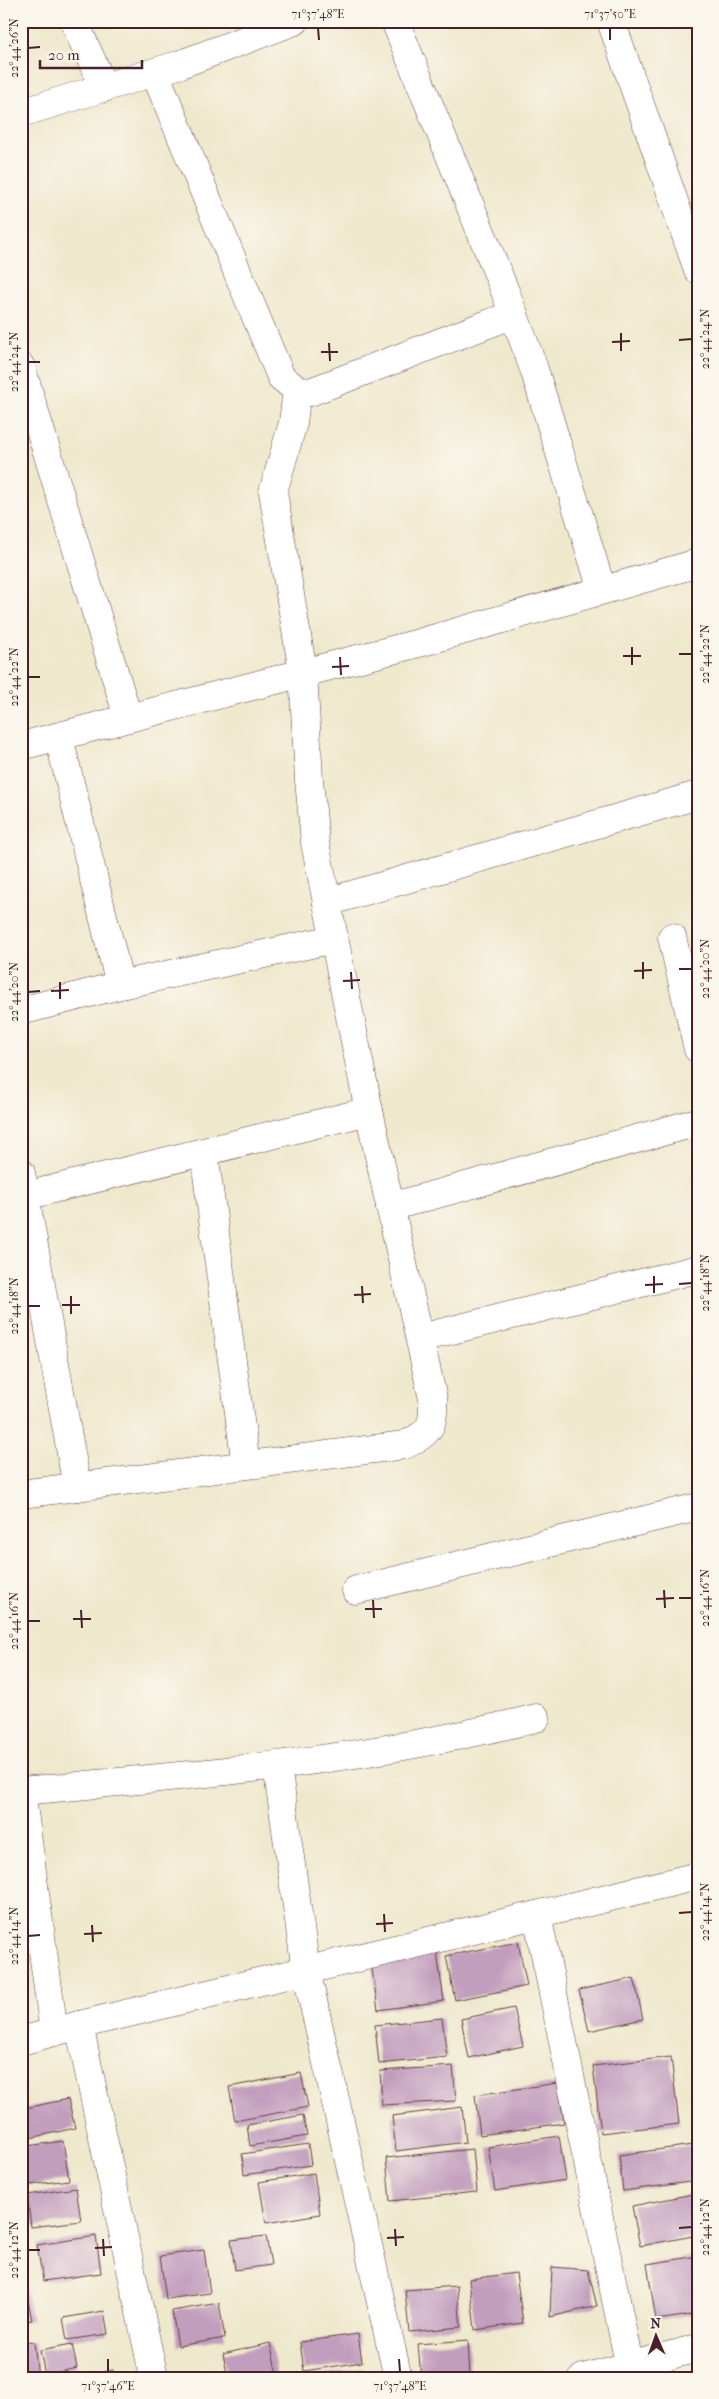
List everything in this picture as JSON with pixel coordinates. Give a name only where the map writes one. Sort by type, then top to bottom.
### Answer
[{"type":"street","points":[[74,21],[104,88]]},
{"type":"street","points":[[21,113],[155,73],[295,21]]},
{"type":"street","points":[[395,21],[514,314],[534,369],[602,590]]},
{"type":"street","points":[[611,21],[698,270]]},
{"type":"street","points":[[155,73],[281,377],[297,390],[310,392],[514,314]]},
{"type":"street","points":[[21,367],[128,718]]},
{"type":"street","points":[[21,1494],[405,1445],[425,1435],[434,1418],[433,1400],[369,1111],[315,843],[303,672],[273,492],[293,424],[297,390]]},
{"type":"street","points":[[21,746],[59,738],[128,718],[419,643],[698,563]]},
{"type":"street","points":[[59,738],[120,985]]},
{"type":"street","points":[[326,902],[698,795]]},
{"type":"street","points":[[21,1011],[120,985],[334,938]]},
{"type":"street","points":[[672,938],[698,1049]]},
{"type":"street","points":[[77,1487],[23,1189],[204,1152],[369,1111]]},
{"type":"street","points":[[390,1207],[698,1122]]},
{"type":"street","points":[[204,1152],[246,1466]]},
{"type":"street","points":[[420,1338],[698,1270]]},
{"type":"street","points":[[356,1590],[698,1507]]},
{"type":"street","points":[[154,2378],[67,2029],[21,1791],[277,1766],[471,1734],[536,1718]]},
{"type":"street","points":[[277,1766],[306,1970],[398,2378]]},
{"type":"street","points":[[21,2041],[698,1876]]},
{"type":"street","points":[[537,1915],[631,2372]]},
{"type":"street","points":[[583,2378],[631,2372],[698,2348]]},
{"type":"building","points":[[518,1942],[527,1986],[455,2000],[446,1956]]},
{"type":"building","points":[[437,1953],[444,2001],[378,2010],[371,1962]]},
{"type":"building","points":[[634,1978],[643,2019],[589,2031],[579,1990]]},
{"type":"building","points":[[514,2008],[523,2046],[469,2058],[461,2019]]},
{"type":"building","points":[[442,2018],[447,2057],[379,2064],[375,2025]]},
{"type":"building","points":[[671,2057],[679,2124],[601,2133],[593,2066]]},
{"type":"building","points":[[453,2066],[456,2101],[382,2105],[380,2071]]},
{"type":"building","points":[[301,2073],[308,2107],[235,2121],[229,2087]]},
{"type":"building","points":[[558,2083],[564,2123],[480,2135],[475,2095]]},
{"type":"building","points":[[68,2099],[75,2128],[21,2140],[21,2109]]},
{"type":"building","points":[[462,2107],[466,2142],[396,2151],[392,2116]]},
{"type":"building","points":[[303,2115],[307,2136],[250,2146],[247,2125]]},
{"type":"building","points":[[559,2136],[566,2180],[495,2191],[488,2147]]},
{"type":"building","points":[[63,2141],[69,2180],[21,2186],[21,2147]]},
{"type":"building","points":[[308,2144],[311,2165],[244,2175],[242,2154]]},
{"type":"building","points":[[693,2145],[697,2181],[623,2191],[619,2155]]},
{"type":"building","points":[[473,2149],[477,2192],[390,2201],[386,2158]]},
{"type":"building","points":[[314,2173],[320,2214],[266,2223],[259,2182]]},
{"type":"building","points":[[76,2188],[81,2221],[31,2227],[27,2195]]},
{"type":"building","points":[[698,2193],[698,2235],[640,2246],[632,2206]]},
{"type":"building","points":[[96,2236],[101,2273],[43,2281],[37,2245]]},
{"type":"building","points":[[266,2236],[271,2265],[235,2270],[231,2240]]},
{"type":"building","points":[[204,2250],[210,2293],[166,2299],[160,2256]]},
{"type":"building","points":[[698,2256],[698,2314],[656,2320],[647,2264]]},
{"type":"building","points":[[552,2267],[588,2270],[597,2306],[550,2317]]},
{"type":"building","points":[[516,2273],[523,2323],[475,2330],[469,2279]]},
{"type":"building","points":[[25,2285],[32,2320],[21,2322],[21,2286]]},
{"type":"building","points":[[457,2286],[461,2327],[409,2332],[405,2290]]},
{"type":"building","points":[[219,2303],[225,2338],[178,2346],[172,2311]]},
{"type":"building","points":[[104,2311],[108,2334],[67,2340],[63,2318]]},
{"type":"building","points":[[358,2334],[362,2362],[304,2371],[300,2342]]},
{"type":"building","points":[[468,2340],[470,2378],[421,2378],[418,2344]]},
{"type":"building","points":[[34,2342],[38,2378],[21,2378],[21,2343]]},
{"type":"building","points":[[270,2343],[278,2378],[228,2378],[223,2354]]},
{"type":"building","points":[[72,2344],[77,2368],[45,2375],[40,2350]]},
{"type":"building","points":[[364,2369],[365,2378],[310,2378],[310,2376]]},
{"type":"building","points":[[113,2370],[114,2378],[76,2378],[76,2377]]}]
